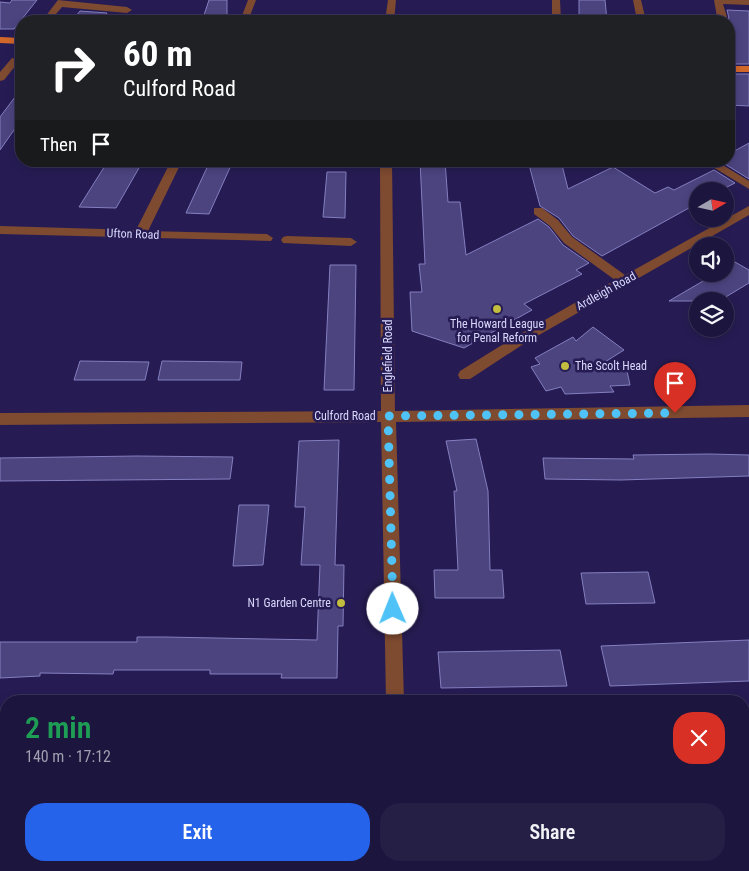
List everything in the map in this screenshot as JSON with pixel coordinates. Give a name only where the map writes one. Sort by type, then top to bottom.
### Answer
[{"type":"main road","points":[[0,40],[15,41]]},
{"type":"main road","points":[[735,69],[749,69]]},
{"type":"street","points":[[246,15],[252,0]]},
{"type":"street","points":[[391,15],[392,0]]},
{"type":"street","points":[[556,0],[557,15]]},
{"type":"street","points":[[637,0],[641,15]]},
{"type":"street","points":[[722,15],[718,1],[749,2]]},
{"type":"street","points":[[50,15],[61,2],[127,10]]},
{"type":"street","points":[[0,78],[15,60]]},
{"type":"street","points":[[140,234],[174,167]]},
{"type":"street","name":"Englefield Road","points":[[386,167],[388,416],[395,695]]},
{"type":"street","points":[[718,167],[749,186]]},
{"type":"street","name":"Ardleigh Road","points":[[465,375],[624,280],[749,210]]},
{"type":"street","points":[[538,211],[554,223],[568,240],[624,280]]},
{"type":"street","name":"Ufton Road","points":[[0,230],[266,238]]},
{"type":"street","points":[[287,240],[350,242]]},
{"type":"street","name":"Culford Road","points":[[0,419],[749,411]]},
{"type":"building","points":[[12,0],[37,0],[25,15],[15,15],[14,29],[0,29],[0,2],[10,3]]},
{"type":"building","points":[[209,0],[227,0],[227,15],[204,15]]},
{"type":"building","points":[[579,0],[605,0],[606,15],[579,15]]},
{"type":"building","points":[[727,10],[749,11],[749,64],[735,64],[735,15],[728,15]]},
{"type":"building","points":[[80,11],[107,13],[106,15],[77,15]]},
{"type":"building","points":[[735,74],[749,74],[749,106],[735,105]]},
{"type":"building","points":[[15,97],[15,129],[0,150],[0,117]]},
{"type":"building","points":[[749,143],[749,179],[730,167],[735,167],[735,151]]},
{"type":"building","points":[[104,167],[140,167],[116,208],[79,207]]},
{"type":"building","points":[[207,167],[230,167],[209,214],[186,213]]},
{"type":"building","points":[[420,167],[445,167],[448,202],[460,202],[466,255],[538,219],[549,227],[563,245],[589,263],[576,270],[582,274],[524,304],[532,310],[464,348],[412,331],[410,292],[422,292],[419,264],[425,264]]},
{"type":"building","points":[[530,167],[562,167],[568,189],[613,167],[655,193],[668,187],[674,190],[689,182],[689,208],[602,256],[573,236],[559,218],[540,206]]},
{"type":"building","points":[[714,170],[733,182],[690,182]]},
{"type":"building","points":[[327,172],[346,172],[345,218],[323,217]]},
{"type":"building","points":[[734,263],[749,270],[749,283],[734,292],[689,292],[689,301],[669,301],[701,282],[734,282]]},
{"type":"building","points":[[330,265],[356,265],[354,390],[324,390]]},
{"type":"building","name":"The Scolt Head","points":[[593,327],[624,350],[597,367],[626,366],[630,385],[610,386],[614,392],[565,394],[561,387],[546,391],[531,367],[540,364],[535,358],[573,337],[576,341]]},
{"type":"building","points":[[80,361],[149,362],[145,380],[74,380]]},
{"type":"building","points":[[162,361],[242,362],[240,380],[158,380]]},
{"type":"building","points":[[476,439],[488,491],[490,570],[502,570],[504,598],[435,598],[434,570],[458,570],[454,491],[457,491],[446,441]]},
{"type":"building","points":[[339,440],[335,565],[344,565],[343,626],[338,626],[337,678],[281,678],[282,674],[210,674],[210,670],[114,670],[113,674],[40,673],[40,676],[0,678],[0,642],[137,642],[137,637],[317,640],[320,565],[301,565],[305,507],[295,507],[299,441]]},
{"type":"building","points":[[633,455],[749,455],[749,476],[621,480],[545,479],[543,458],[634,459]]},
{"type":"building","points":[[233,457],[230,479],[0,481],[0,458]]},
{"type":"building","points":[[239,505],[269,505],[263,565],[233,566]]},
{"type":"building","points":[[648,572],[655,603],[586,604],[581,573]]},
{"type":"building","points":[[749,640],[749,681],[610,686],[601,646]]},
{"type":"building","points":[[560,650],[567,686],[441,688],[438,652]]},
{"type":"place","name":"The Howard League for Penal Reform","points":[[497,309]]},
{"type":"place","name":"The Scolt Head","points":[[565,366]]},
{"type":"place","name":"N1 Garden Centre","points":[[341,603]]},
{"type":"route","points":[[393,609],[388,416],[675,413]]}]
